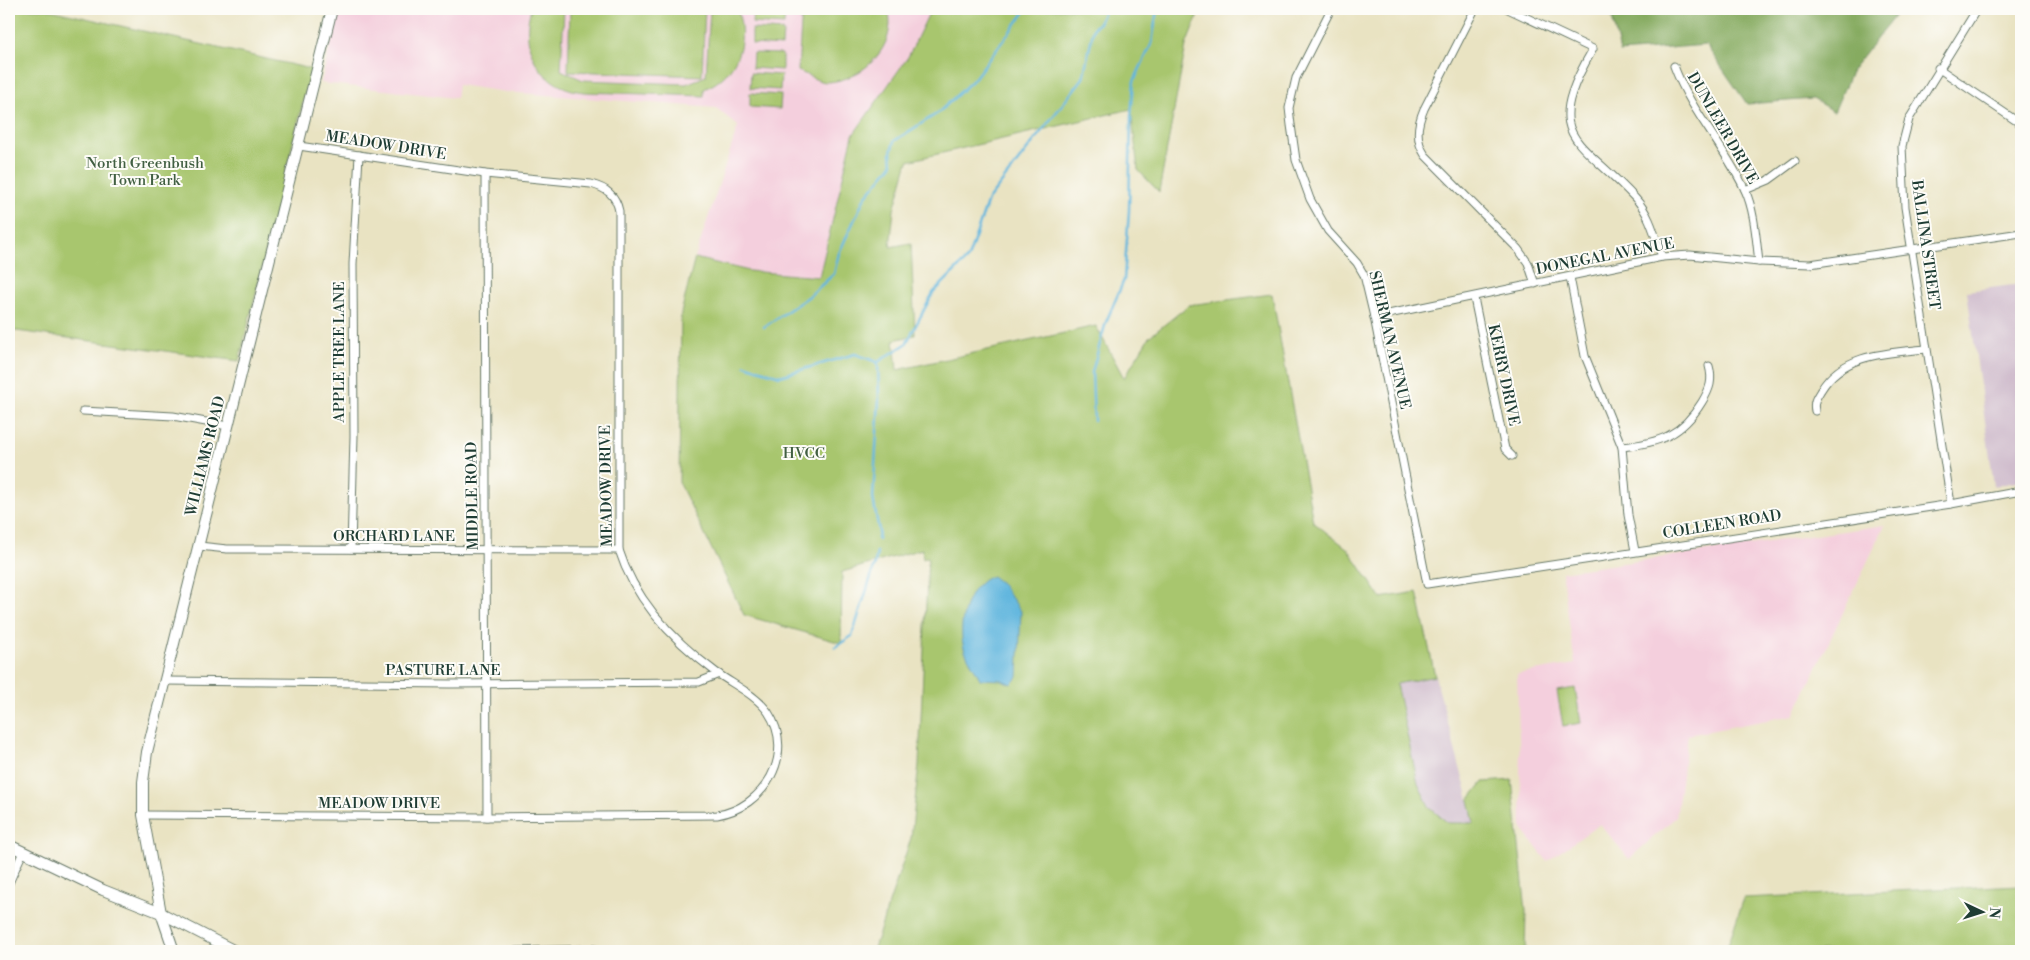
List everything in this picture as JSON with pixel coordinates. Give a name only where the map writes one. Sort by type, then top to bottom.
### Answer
[{"type":"main road","name":"WILLIAMS ROAD","points":[[174,951],[160,913],[143,815],[143,782],[147,752],[332,9]]},
{"type":"main road","points":[[9,845],[103,890],[160,913],[232,950]]},
{"type":"main road","points":[[215,951],[232,950]]},
{"type":"street","name":"SHERMAN AVENUE","points":[[1331,9],[1296,78],[1289,108],[1296,160],[1310,199],[1328,231],[1357,263],[1364,275],[1427,584]]},
{"type":"street","points":[[1475,9],[1419,121],[1419,146],[1424,155],[1518,249],[1528,264],[1535,284]]},
{"type":"street","points":[[1508,9],[1593,49],[1571,94],[1567,115],[1570,130],[1587,154],[1636,198],[1647,214],[1662,257]]},
{"type":"street","name":"BALLINA STREET","points":[[1951,504],[1905,207],[1902,164],[1904,131],[1909,118],[1938,68],[1977,9]]},
{"type":"street","name":"DUNLEER DRIVE","points":[[1674,66],[1689,102],[1745,190],[1754,227],[1759,262]]},
{"type":"street","points":[[1938,68],[2021,124]]},
{"type":"street","name":"MEADOW DRIVE","points":[[143,815],[487,817],[717,815],[727,814],[750,802],[765,787],[777,764],[779,754],[775,729],[770,714],[763,705],[686,648],[639,595],[627,572],[619,550],[617,203],[607,190],[591,184],[485,174],[299,146]]},
{"type":"street","name":"APPLE TREE LANE","points":[[351,550],[354,436],[353,264],[359,155]]},
{"type":"street","points":[[1745,190],[1769,180],[1796,161]]},
{"type":"street","name":"MIDDLE ROAD","points":[[485,174],[487,817]]},
{"type":"street","name":"DONEGAL AVENUE","points":[[1374,318],[1662,257],[1690,255],[1759,262],[1810,264],[2021,233]]},
{"type":"street","points":[[1570,277],[1585,356],[1622,447],[1628,515],[1635,552]]},
{"type":"street","name":"KERRY DRIVE","points":[[1474,298],[1505,449],[1512,456]]},
{"type":"street","points":[[1815,411],[1815,400],[1824,385],[1841,369],[1855,361],[1872,355],[1926,349]]},
{"type":"street","points":[[1622,447],[1658,441],[1686,425],[1709,390],[1711,374],[1708,366]]},
{"type":"street","points":[[83,411],[173,416],[228,426]]},
{"type":"street","name":"COLLEEN ROAD","points":[[1427,584],[1951,504],[2021,491]]},
{"type":"street","name":"ORCHARD LANE","points":[[199,546],[227,549],[619,550]]},
{"type":"street","name":"PASTURE LANE","points":[[165,681],[486,684],[699,682],[719,674]]},
{"type":"street","points":[[9,883],[23,852]]},
{"type":"street","points":[[517,951],[593,949],[611,951]]},
{"type":"shaded area","points":[[339,9],[931,9],[908,57],[853,135],[819,277],[749,271],[695,258],[738,126],[716,108],[506,92],[458,85],[456,98],[321,83]]},
{"type":"shaded area","points":[[2021,284],[2021,481],[1994,486],[1967,291]]},
{"type":"shaded area","points":[[1885,525],[1794,715],[1688,735],[1676,817],[1629,859],[1600,824],[1547,861],[1522,829],[1517,674],[1575,664],[1562,572]]},
{"type":"shaded area","points":[[1435,676],[1474,823],[1448,823],[1430,808],[1418,784],[1396,684]]},
{"type":"green space","name":"North Greenbush Town Park","points":[[9,9],[46,9],[311,69],[239,361],[9,330]]},
{"type":"green space","points":[[531,9],[564,9],[561,70],[583,80],[686,84],[706,76],[710,9],[737,9],[742,33],[741,45],[732,66],[725,76],[704,89],[704,96],[578,91],[566,88],[545,75],[532,56],[528,33]]},
{"type":"green space","points":[[570,9],[705,9],[702,76],[568,71]]},
{"type":"green space","points":[[753,9],[785,10],[784,25],[752,23]]},
{"type":"green space","points":[[802,9],[888,9],[890,23],[888,36],[883,48],[865,68],[840,80],[820,81],[798,71]]},
{"type":"green space","name":"HVCC","points":[[931,9],[1198,9],[1197,18],[1186,45],[1159,192],[1138,170],[1131,109],[908,161],[894,210],[890,247],[911,243],[915,335],[894,340],[897,370],[1096,326],[1124,378],[1149,337],[1189,305],[1272,294],[1313,522],[1348,549],[1381,598],[1417,592],[1435,676],[1396,684],[1418,784],[1430,808],[1448,823],[1474,823],[1469,800],[1483,782],[1512,780],[1526,911],[1525,951],[873,951],[911,838],[919,764],[928,557],[923,559],[922,549],[842,572],[841,643],[744,615],[679,482],[681,313],[695,258],[749,271],[819,277],[853,135],[908,57]]},
{"type":"green space","points":[[1610,9],[1900,9],[1852,70],[1834,112],[1813,99],[1747,104],[1706,45],[1620,52]]},
{"type":"green space","points":[[752,29],[783,31],[782,46],[752,44]]},
{"type":"green space","points":[[753,53],[782,54],[782,70],[752,68]]},
{"type":"green space","points":[[751,73],[781,75],[780,90],[750,88]]},
{"type":"green space","points":[[750,93],[781,95],[780,109],[750,107]]},
{"type":"green space","points":[[1575,688],[1581,723],[1563,726],[1557,691]]},
{"type":"green space","points":[[2021,885],[2021,951],[1726,951],[1744,898]]},
{"type":"water","points":[[992,576],[1001,583],[1021,611],[1018,677],[1011,684],[1002,680],[980,679],[965,651],[963,642],[962,631],[965,608],[976,588]]},
{"type":"waterway","points":[[764,327],[808,297],[834,274],[839,253],[865,197],[892,165],[891,152],[894,141],[938,113],[973,80],[1027,9]]},
{"type":"waterway","points":[[878,539],[879,531],[873,498],[879,399],[878,362],[906,344],[933,293],[968,258],[988,200],[1083,78],[1094,27],[1099,23],[1105,9]]},
{"type":"waterway","points":[[1094,421],[1092,372],[1106,322],[1124,280],[1129,211],[1131,116],[1134,81],[1152,43],[1157,9]]},
{"type":"waterway","points":[[745,365],[780,376],[855,354],[877,362]]},
{"type":"waterway","points":[[835,647],[852,636],[875,564],[877,552]]}]
